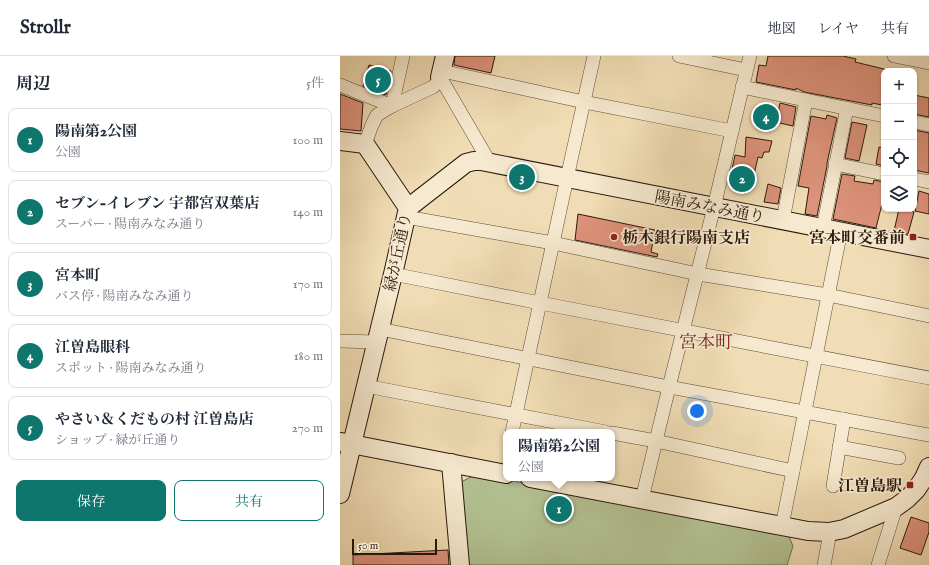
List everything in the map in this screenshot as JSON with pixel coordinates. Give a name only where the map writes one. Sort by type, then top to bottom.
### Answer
[{"type":"street","points":[[392,106],[403,56]]},
{"type":"street","points":[[513,429],[594,56]]},
{"type":"street","points":[[679,56],[746,70]]},
{"type":"street","points":[[642,499],[750,56]]},
{"type":"street","points":[[894,56],[929,63]]},
{"type":"street","points":[[340,141],[365,144],[374,119],[377,115],[392,106],[433,87],[437,83],[442,68]]},
{"type":"street","points":[[442,68],[584,102],[732,132]]},
{"type":"street","points":[[442,68],[490,163]]},
{"type":"street","points":[[340,85],[392,106]]},
{"type":"street","points":[[742,87],[881,115]]},
{"type":"street","points":[[783,220],[806,100]]},
{"type":"street","points":[[823,228],[846,108]]},
{"type":"street","points":[[917,123],[929,125]]},
{"type":"street","name":"緑が丘通り","points":[[340,494],[346,443],[366,386],[407,213],[365,144]]},
{"type":"street","name":"陽南みなみ通り","points":[[407,213],[466,164],[481,161],[929,249]]},
{"type":"street","points":[[835,164],[881,173]]},
{"type":"street","points":[[917,180],[929,182]]},
{"type":"street","points":[[407,213],[698,274],[828,295],[929,316]]},
{"type":"street","points":[[782,526],[841,232]]},
{"type":"street","points":[[393,274],[929,378]]},
{"type":"street","points":[[340,341],[378,336],[528,359],[669,387],[929,435]]},
{"type":"street","points":[[366,386],[590,429]]},
{"type":"street","points":[[834,486],[844,419]]},
{"type":"street","points":[[615,434],[794,471]]},
{"type":"street","points":[[346,443],[451,464],[503,470]]},
{"type":"street","points":[[840,447],[899,458]]},
{"type":"street","points":[[451,464],[460,565]]},
{"type":"street","points":[[546,481],[808,531],[830,532],[844,529],[896,507],[916,490],[929,467]]},
{"type":"street","points":[[878,565],[896,507]]},
{"type":"street","points":[[824,565],[830,532]]},
{"type":"green space","points":[[477,474],[503,479],[503,481],[513,481],[788,534],[793,546],[787,565],[465,565],[457,484]]},
{"type":"building","points":[[455,56],[495,56],[491,73],[454,65]]},
{"type":"building","points":[[768,56],[843,56],[856,59],[855,62],[881,68],[881,105],[872,103],[872,105],[804,92],[796,88],[796,90],[756,82],[759,65],[766,66]]},
{"type":"building","points":[[369,65],[391,71],[386,95],[363,86]]},
{"type":"building","points":[[340,94],[363,103],[361,131],[340,129]]},
{"type":"building","points":[[917,96],[929,98],[929,117],[917,115]]},
{"type":"building","points":[[780,103],[796,107],[793,126],[775,122],[774,125],[755,121],[757,109],[778,113]]},
{"type":"building","points":[[827,115],[837,118],[817,216],[805,214],[809,188],[798,186],[811,116],[826,119]]},
{"type":"building","points":[[852,122],[867,125],[859,161],[845,158]]},
{"type":"building","points":[[917,131],[929,133],[929,173],[917,171]]},
{"type":"building","points":[[746,137],[772,141],[769,152],[764,152],[762,158],[758,157],[751,188],[729,183],[735,155],[745,157]]},
{"type":"building","points":[[879,147],[881,147],[881,165],[876,164]]},
{"type":"building","points":[[842,174],[855,176],[854,181],[873,184],[874,180],[881,181],[881,208],[876,228],[833,219]]},
{"type":"building","points":[[768,184],[781,188],[778,204],[764,202]]},
{"type":"building","points":[[919,191],[929,194],[929,214],[917,211]]},
{"type":"building","points":[[898,212],[914,212],[908,234],[894,231]]},
{"type":"building","name":"栃木銀行陽南支店","points":[[578,214],[655,230],[651,252],[658,254],[657,257],[575,240]]},
{"type":"building","points":[[911,517],[929,523],[929,532],[921,555],[900,548]]},
{"type":"building","points":[[448,550],[449,565],[353,565],[353,555]]},
{"type":"place","name":"やさい＆くだもの村 江曽島店","points":[[378,80]]},
{"type":"place","name":"江曽島眼科","points":[[766,117]]},
{"type":"place","name":"宮本町","points":[[522,177]]},
{"type":"place","name":"セブン-イレブン 宇都宮双葉店","points":[[742,179]]},
{"type":"place","name":"栃木銀行陽南支店","points":[[614,237]]},
{"type":"place","name":"宮本町交番前","points":[[913,237]]},
{"type":"place","name":"江曽島駅","points":[[910,485]]},
{"type":"place","name":"陽南第2公園","points":[[559,509]]},
{"type":"district","name":"宮本町","points":[[706,342]]}]
